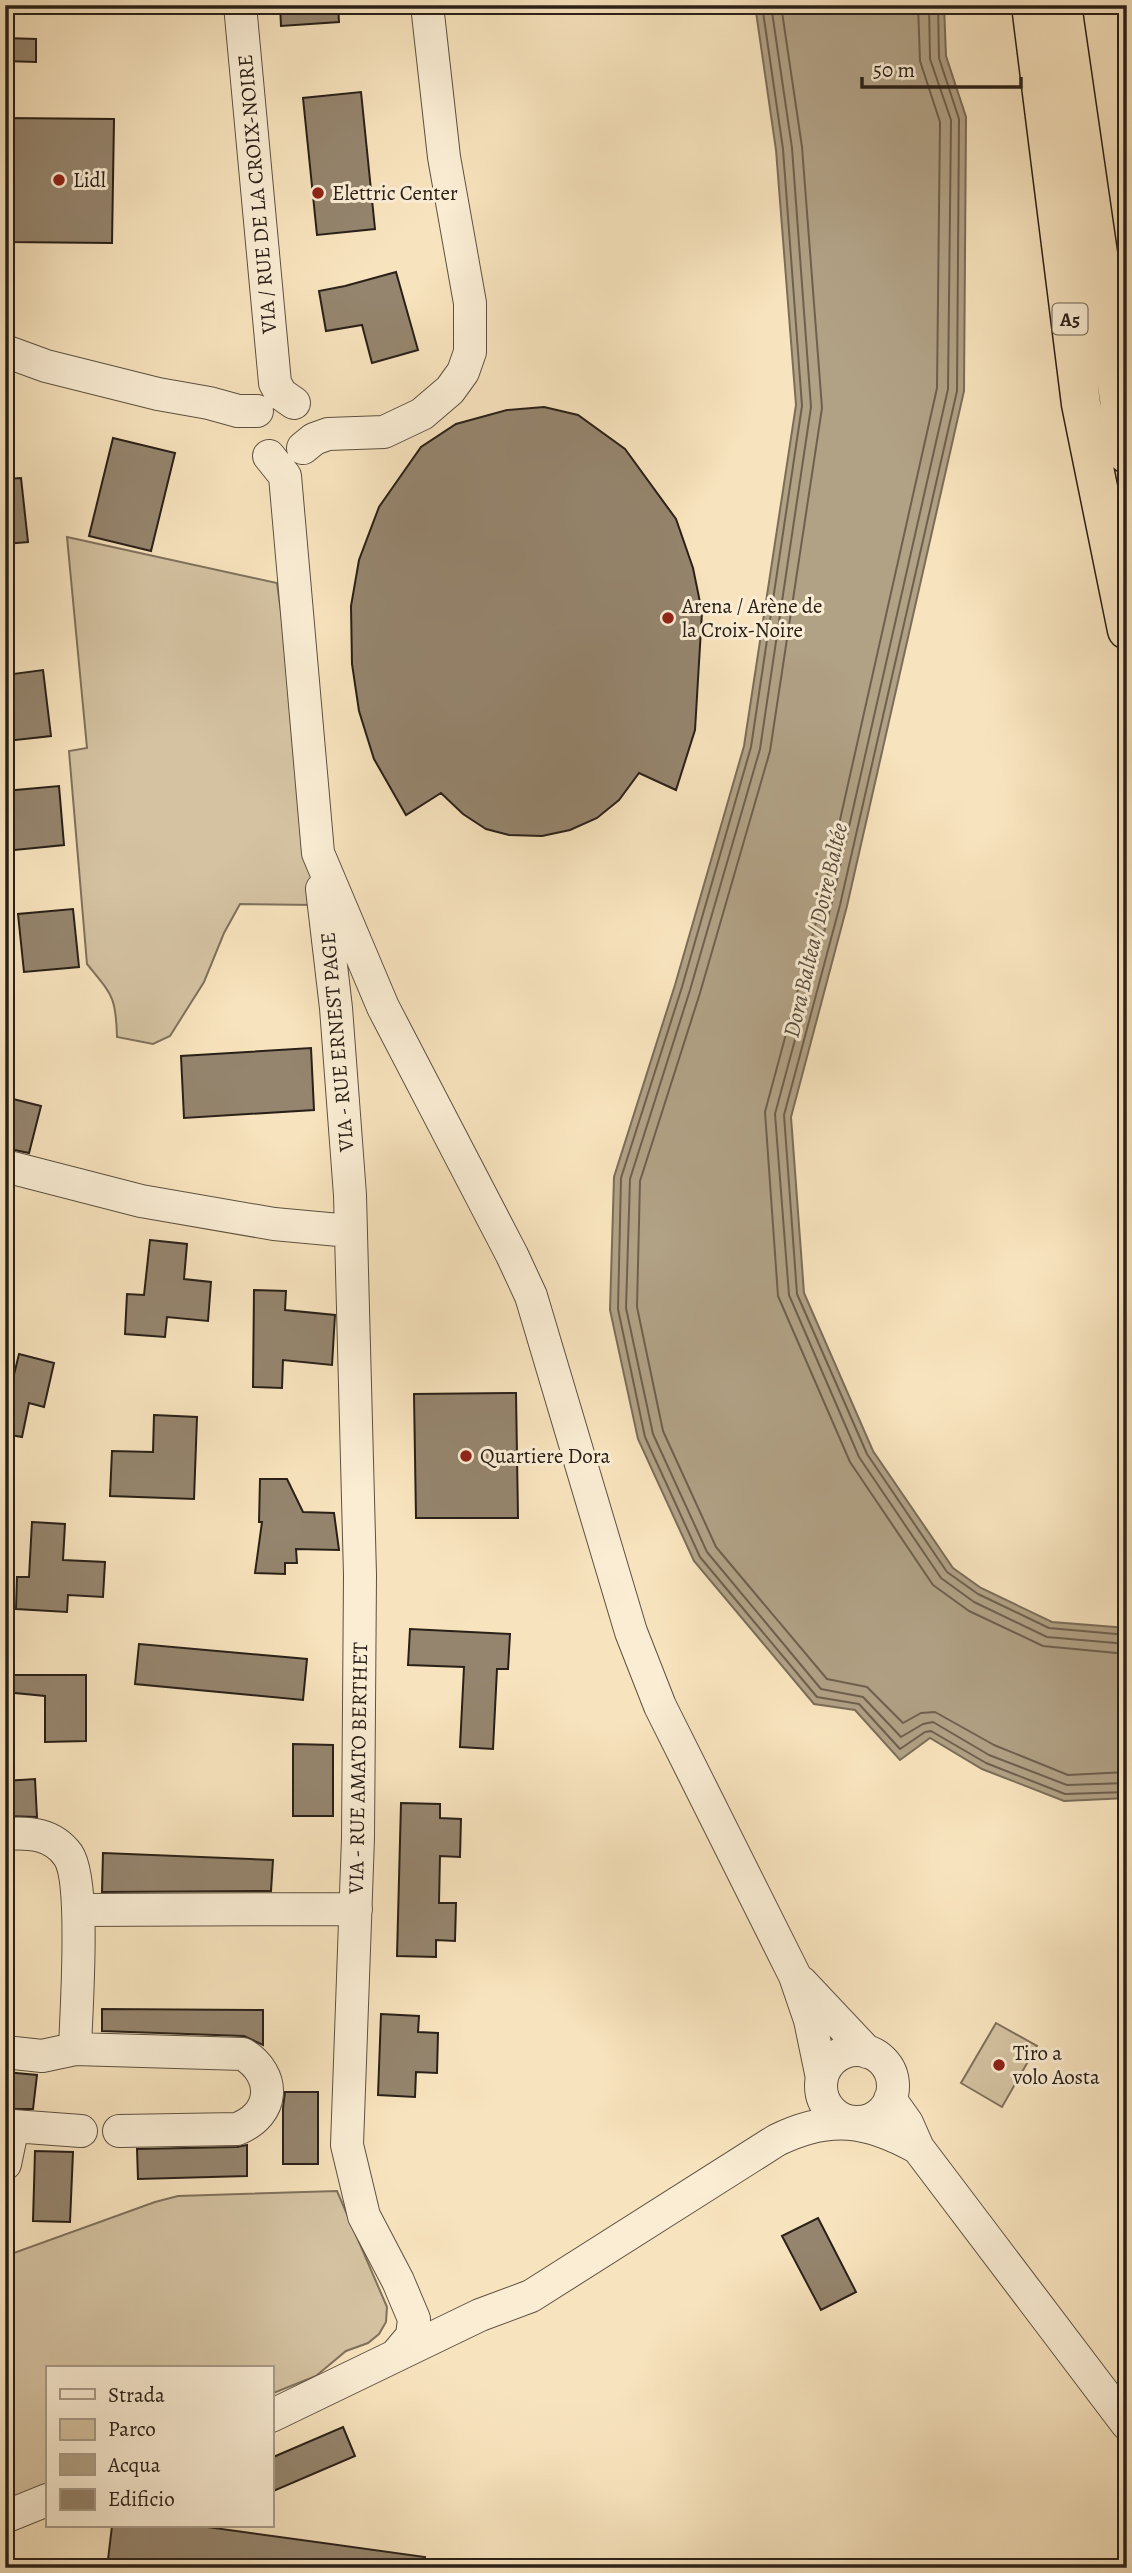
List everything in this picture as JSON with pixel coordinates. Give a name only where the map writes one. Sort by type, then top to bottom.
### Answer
[{"type":"highway","name":"A5","points":[[1031,5],[1081,404],[1127,630]]},
{"type":"highway","name":"A5","points":[[1062,5],[1127,454]]},
{"type":"street","name":"VIA / RUE DE LA CROIX-NOIRE","points":[[240,5],[281,427],[318,853]]},
{"type":"street","points":[[5,351],[46,366],[281,427],[384,432],[422,414],[450,390],[463,372],[470,352],[470,303],[444,157],[427,5]]},
{"type":"street","points":[[318,853],[383,1007],[506,1242],[531,1296],[631,1632],[660,1706],[795,1976],[810,2020],[824,2101],[831,2110],[848,2122],[893,2134],[918,2148]]},
{"type":"street","name":"VIA - RUE ERNEST PAGE","points":[[318,853],[336,1008],[350,1195],[350,1231]]},
{"type":"street","points":[[5,1166],[141,1202],[274,1224],[350,1231]]},
{"type":"street","name":"VIA - RUE AMATO BERTHET","points":[[350,1231],[360,1574],[356,1909],[347,2145],[364,2216],[414,2319],[412,2336],[397,2354]]},
{"type":"street","points":[[5,1834],[26,1832],[43,1836],[63,1850],[76,1871],[78,1910],[75,2049]]},
{"type":"street","points":[[78,1910],[356,1909]]},
{"type":"street","points":[[795,1976],[867,2052]]},
{"type":"street","points":[[5,2052],[42,2056],[75,2049],[243,2054],[261,2070],[266,2081],[264,2106],[258,2116],[248,2125],[237,2129],[120,2131]]},
{"type":"street","points":[[273,2415],[480,2315],[531,2296],[777,2140],[799,2129],[817,2124],[864,2121],[875,2117],[890,2099],[891,2076],[886,2065],[878,2057],[856,2050],[844,2052],[834,2058],[826,2067],[821,2084],[777,2140]]},
{"type":"street","points":[[890,2099],[907,2123],[918,2148],[1127,2424]]},
{"type":"street","points":[[5,2164],[13,2126],[80,2131]]},
{"type":"street","points":[[346,2378],[353,2361],[388,2342],[404,2294],[439,2311],[480,2315]]},
{"type":"street","points":[[5,2517],[46,2500]]},
{"type":"street","points":[[5,2540],[46,2523]]},
{"type":"green space","points":[[67,537],[277,583],[299,739],[315,905],[240,904],[224,933],[204,982],[170,1036],[153,1044],[117,1037],[114,1004],[87,964],[69,751],[87,748]]},
{"type":"green space","name":"Tiro a volo Aosta","points":[[996,2023],[1037,2046],[1002,2107],[961,2083]]},
{"type":"green space","points":[[337,2191],[387,2307],[386,2322],[379,2334],[368,2343],[346,2351],[316,2376],[273,2393],[273,2366],[46,2366],[46,2484],[5,2501],[5,2266],[11,2264],[8,2255],[178,2196]]},
{"type":"water","name":"Dora Baltea / Doire Baltée","points":[[755,5],[944,5],[946,56],[966,117],[964,391],[847,906],[791,1117],[804,1293],[873,1451],[953,1568],[981,1588],[1052,1622],[1127,1628],[1127,1798],[1064,1801],[982,1769],[930,1738],[900,1760],[855,1710],[814,1704],[694,1561],[638,1439],[610,1310],[614,1177],[675,985],[744,746],[796,405],[776,150]]},
{"type":"building","points":[[280,5],[338,5],[339,22],[281,26]]},
{"type":"building","points":[[5,38],[36,39],[36,62],[5,61]]},
{"type":"building","points":[[361,92],[375,229],[317,235],[303,98]]},
{"type":"building","name":"Lidl","points":[[5,118],[114,119],[112,243],[5,242]]},
{"type":"building","points":[[396,272],[418,350],[372,363],[362,325],[326,331],[319,291]]},
{"type":"building","points":[[544,407],[578,415],[625,449],[676,519],[693,568],[702,612],[695,730],[676,790],[639,773],[619,800],[597,818],[570,830],[542,836],[509,835],[486,829],[463,814],[441,793],[406,815],[374,759],[359,711],[352,664],[351,606],[359,560],[379,507],[421,447],[456,424],[507,410]]},
{"type":"building","points":[[113,438],[175,453],[151,551],[89,536]]},
{"type":"building","points":[[21,478],[28,542],[5,544],[5,479]]},
{"type":"building","points":[[43,670],[51,736],[7,741],[5,675]]},
{"type":"building","points":[[59,786],[64,845],[5,851],[5,791]]},
{"type":"building","points":[[73,909],[79,967],[24,972],[18,914]]},
{"type":"building","points":[[311,1048],[314,1110],[184,1118],[181,1056]]},
{"type":"building","points":[[5,1097],[41,1106],[29,1153],[5,1148]]},
{"type":"building","points":[[150,1240],[187,1244],[184,1279],[211,1282],[208,1321],[167,1317],[165,1337],[125,1334],[127,1294],[144,1295]]},
{"type":"building","points":[[254,1290],[286,1291],[285,1310],[335,1315],[332,1365],[283,1360],[282,1388],[253,1387]]},
{"type":"building","points":[[19,1354],[54,1363],[44,1407],[29,1403],[22,1437],[5,1434],[5,1390],[10,1391]]},
{"type":"building","name":"Quartiere Dora","points":[[516,1393],[518,1518],[416,1518],[414,1394]]},
{"type":"building","points":[[154,1415],[197,1417],[194,1499],[110,1496],[112,1451],[153,1452]]},
{"type":"building","points":[[260,1479],[287,1479],[303,1512],[334,1513],[339,1550],[296,1549],[297,1563],[285,1563],[285,1574],[255,1573],[262,1522],[259,1522]]},
{"type":"building","points":[[32,1522],[65,1524],[63,1560],[105,1562],[103,1597],[68,1595],[67,1612],[16,1609],[17,1577],[29,1577]]},
{"type":"building","points":[[410,1629],[510,1634],[508,1669],[497,1669],[493,1749],[460,1747],[464,1667],[408,1665]]},
{"type":"building","points":[[139,1644],[307,1659],[303,1700],[135,1684]]},
{"type":"building","points":[[5,1675],[86,1675],[86,1741],[45,1742],[45,1696],[5,1692]]},
{"type":"building","points":[[293,1744],[333,1745],[333,1816],[293,1816]]},
{"type":"building","points":[[35,1779],[37,1817],[5,1816],[5,1781]]},
{"type":"building","points":[[401,1803],[440,1804],[440,1818],[461,1819],[460,1857],[440,1856],[439,1903],[456,1903],[455,1941],[436,1940],[436,1957],[397,1956]]},
{"type":"building","points":[[103,1853],[273,1860],[271,1891],[102,1892]]},
{"type":"building","points":[[102,2009],[263,2010],[263,2045],[244,2036],[102,2031]]},
{"type":"building","points":[[381,2014],[419,2016],[418,2032],[438,2033],[437,2073],[416,2072],[415,2097],[378,2095]]},
{"type":"building","points":[[5,2072],[37,2075],[33,2109],[5,2109]]},
{"type":"building","points":[[285,2092],[318,2092],[318,2164],[283,2164]]},
{"type":"building","points":[[247,2145],[247,2176],[138,2179],[137,2149]]},
{"type":"building","points":[[35,2151],[73,2152],[70,2222],[33,2221]]},
{"type":"building","points":[[818,2218],[856,2292],[821,2310],[782,2236]]},
{"type":"building","points":[[343,2427],[355,2456],[273,2491],[273,2457]]},
{"type":"building","points":[[112,2528],[215,2528],[425,2557],[424,2568],[107,2568]]},
{"type":"place","name":"Lidl","points":[[59,180]]},
{"type":"place","name":"Elettric Center","points":[[318,193]]},
{"type":"place","name":"Arena / Arène de la Croix-Noire","points":[[668,618]]},
{"type":"place","name":"Quartiere Dora","points":[[466,1456]]},
{"type":"place","name":"Tiro a volo Aosta","points":[[999,2065]]}]
